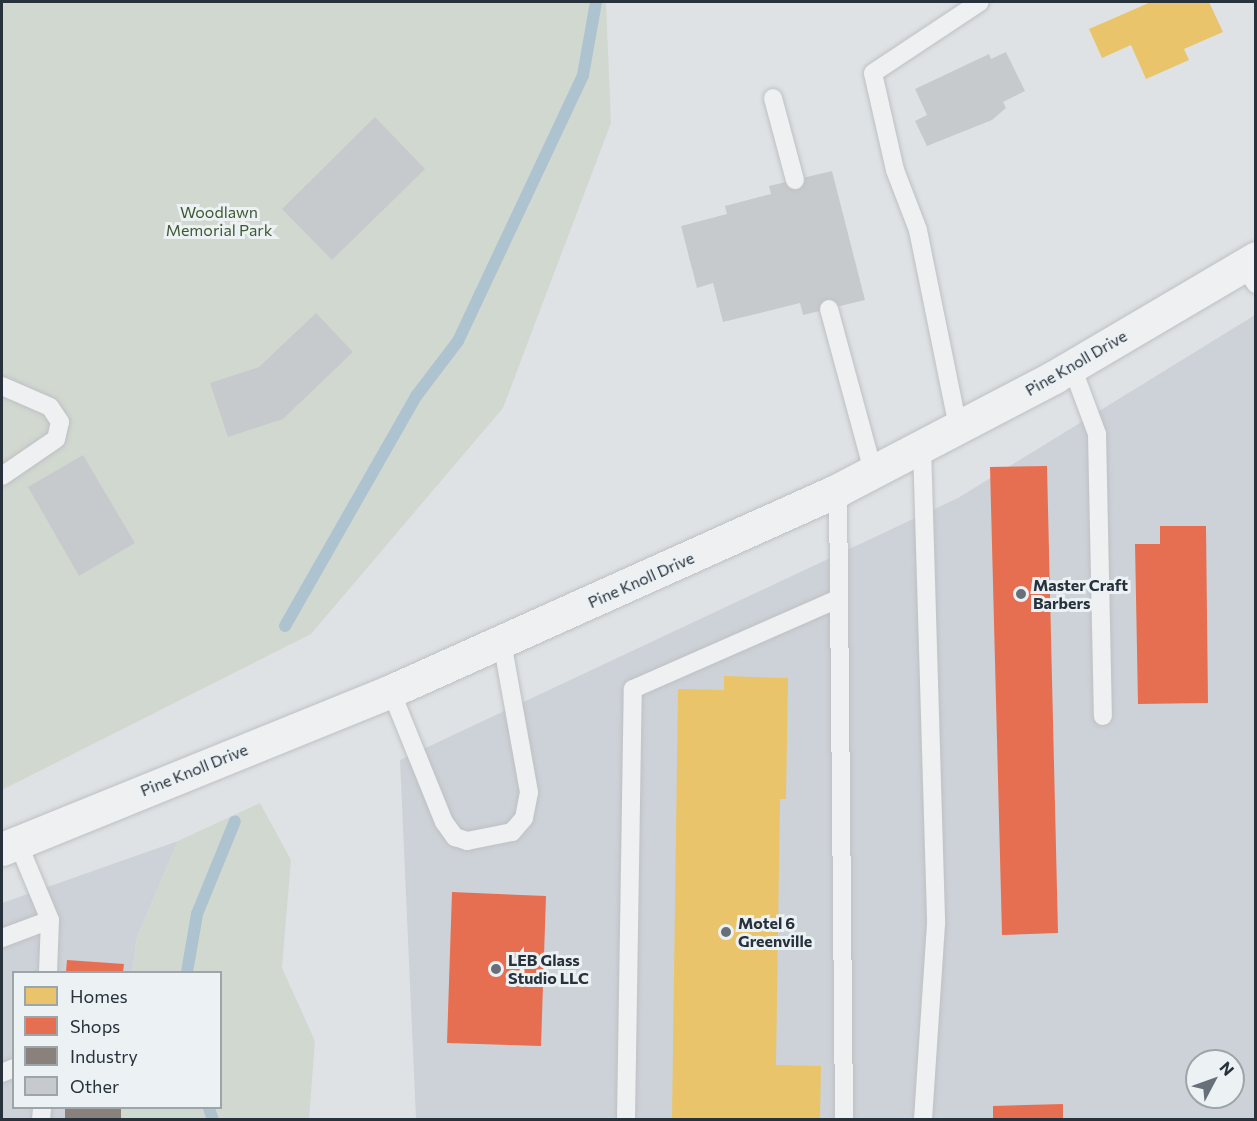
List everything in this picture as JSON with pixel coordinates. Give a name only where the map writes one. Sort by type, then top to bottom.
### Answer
[{"type":"street","name":"Pine Knoll Drive","points":[[10,846],[391,692],[838,490],[1072,367],[1251,269]]},
{"type":"lane","points":[[958,427],[918,230],[895,170],[873,73],[980,2]]},
{"type":"lane","points":[[772,98],[795,180]]},
{"type":"lane","points":[[830,309],[873,471]]},
{"type":"lane","points":[[1072,367],[1097,434],[1103,716]]},
{"type":"lane","points":[[2,386],[50,407],[60,422],[56,439],[2,476]]},
{"type":"lane","points":[[922,446],[936,924],[923,1119]]},
{"type":"lane","points":[[838,490],[844,1119]]},
{"type":"lane","points":[[626,1119],[633,689],[838,599]]},
{"type":"lane","points":[[391,692],[444,822],[455,837],[467,841],[512,832],[524,818],[529,792],[502,642]]},
{"type":"lane","points":[[10,846],[50,920],[48,971]]},
{"type":"lane","points":[[2,938],[50,920]]},
{"type":"shaded area","points":[[1255,315],[1255,1119],[416,1119],[400,760],[958,498]]},
{"type":"shaded area","points":[[178,841],[137,937],[132,971],[12,971],[12,1109],[121,1109],[121,1119],[2,1119],[2,903]]},
{"type":"green space","name":"Woodlawn Memorial Park","points":[[2,2],[606,2],[611,123],[503,408],[311,634],[2,790]]},
{"type":"green space","points":[[260,803],[291,860],[282,968],[315,1041],[309,1119],[121,1120],[121,1109],[222,1109],[222,971],[132,971],[137,937],[178,841]]},
{"type":"building: Homes","points":[[1151,2],[1209,2],[1223,32],[1184,49],[1189,60],[1146,79],[1131,45],[1102,58],[1089,29]]},
{"type":"building: Homes","name":"Motel 6 Greenville","points":[[724,676],[788,678],[786,799],[780,799],[776,1065],[821,1066],[820,1120],[672,1120],[678,689],[724,690]]},
{"type":"building: Shops","points":[[1047,466],[1058,933],[1002,935],[990,467]]},
{"type":"building: Shops","points":[[1160,526],[1206,526],[1208,703],[1138,704],[1135,544],[1160,544]]},
{"type":"building: Shops","name":"LEB Glass Studio LLC","points":[[452,892],[546,896],[541,1046],[447,1043]]},
{"type":"building: Shops","points":[[67,960],[124,964],[123,971],[66,971]]},
{"type":"building: Shops","points":[[1063,1104],[1063,1120],[993,1120],[993,1106]]},
{"type":"building: Industry","points":[[65,1109],[121,1109],[121,1120],[65,1120]]},
{"type":"building: Other","points":[[1006,52],[1025,91],[1003,102],[1006,108],[992,120],[927,146],[915,121],[927,115],[915,89],[989,54],[991,59]]},
{"type":"building: Other","points":[[375,117],[425,169],[332,260],[282,209]]},
{"type":"building: Other","points":[[832,171],[865,300],[803,315],[800,303],[723,322],[713,283],[697,288],[681,226],[727,214],[725,206],[771,194],[769,186]]},
{"type":"building: Other","points":[[316,313],[353,352],[283,419],[228,437],[210,383],[259,367]]},
{"type":"building: Other","points":[[83,455],[135,543],[79,576],[28,487]]},
{"type":"waterway","points":[[285,626],[417,395],[458,341],[583,75],[596,2]]},
{"type":"waterway","points":[[187,971],[197,914],[235,821]]},
{"type":"waterway","points":[[209,1109],[213,1120]]},
{"type":"place","name":"Master Craft Barbers","points":[[1021,594]]},
{"type":"place","name":"Motel 6 Greenville","points":[[726,932]]},
{"type":"place","name":"LEB Glass Studio LLC","points":[[496,969]]}]
